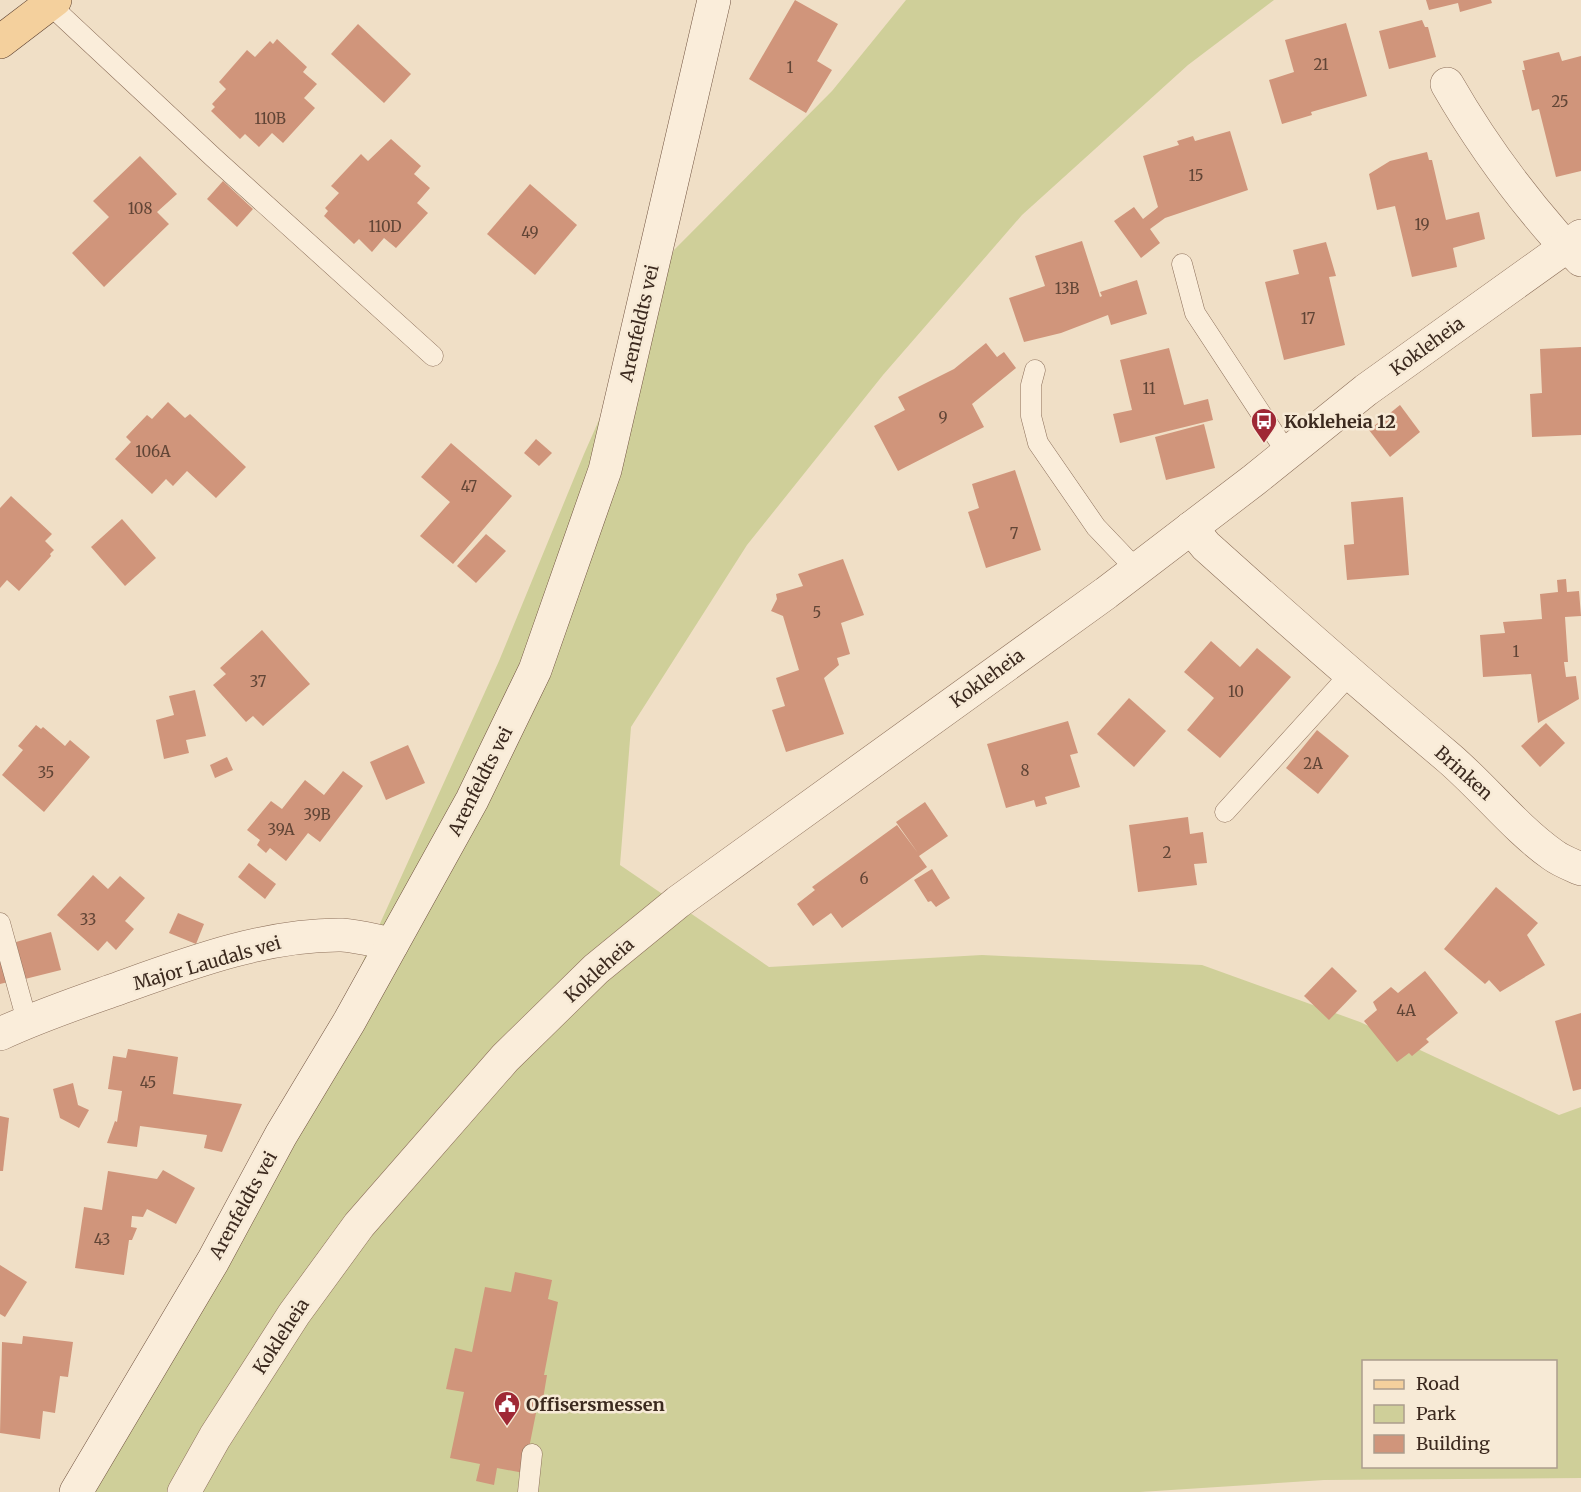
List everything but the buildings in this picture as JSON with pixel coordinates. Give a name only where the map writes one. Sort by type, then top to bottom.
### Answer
[{"type":"main road","points":[[0,42],[52,2]]},
{"type":"street","name":"Arenfeldts vei","points":[[76,1492],[213,1260],[392,944],[472,800],[535,670],[553,623],[584,522],[605,470],[714,0]]},
{"type":"street","name":"Kokleheia","points":[[184,1492],[215,1437],[294,1314],[359,1225],[505,1058],[596,969],[678,902],[1191,528],[1366,390],[1577,247],[1557,237],[1508,176],[1466,117],[1447,84]]},
{"type":"street","name":"Brinken","points":[[1191,528],[1206,546],[1410,727],[1449,758],[1554,856],[1581,869]]},
{"type":"street","name":"Major Laudals vei","points":[[14,1027],[188,965],[304,937],[345,935],[392,944]]},
{"type":"lane","points":[[52,2],[214,158],[433,356]]},
{"type":"lane","points":[[1182,264],[1195,313],[1281,444],[1289,451]]},
{"type":"lane","points":[[1035,370],[1031,385],[1031,417],[1038,443],[1096,526],[1136,569]]},
{"type":"lane","points":[[1225,812],[1351,673]]},
{"type":"lane","name":"Major Laudals vei","points":[[0,923],[14,1027]]},
{"type":"lane","points":[[528,1492],[532,1454]]},
{"type":"green space","points":[[906,0],[1274,0],[1188,65],[1022,215],[883,375],[747,545],[631,727],[620,865],[769,967],[982,955],[1202,965],[1360,1022],[1559,1115],[1581,1107],[1581,1478],[1324,1480],[1140,1492],[84,1492],[320,1056],[499,661],[584,454],[674,250],[832,91]]},
{"type":"place","name":"Kokleheia 12","points":[[1264,444]]},
{"type":"place","name":"Offisersmessen","points":[[507,1427]]}]
